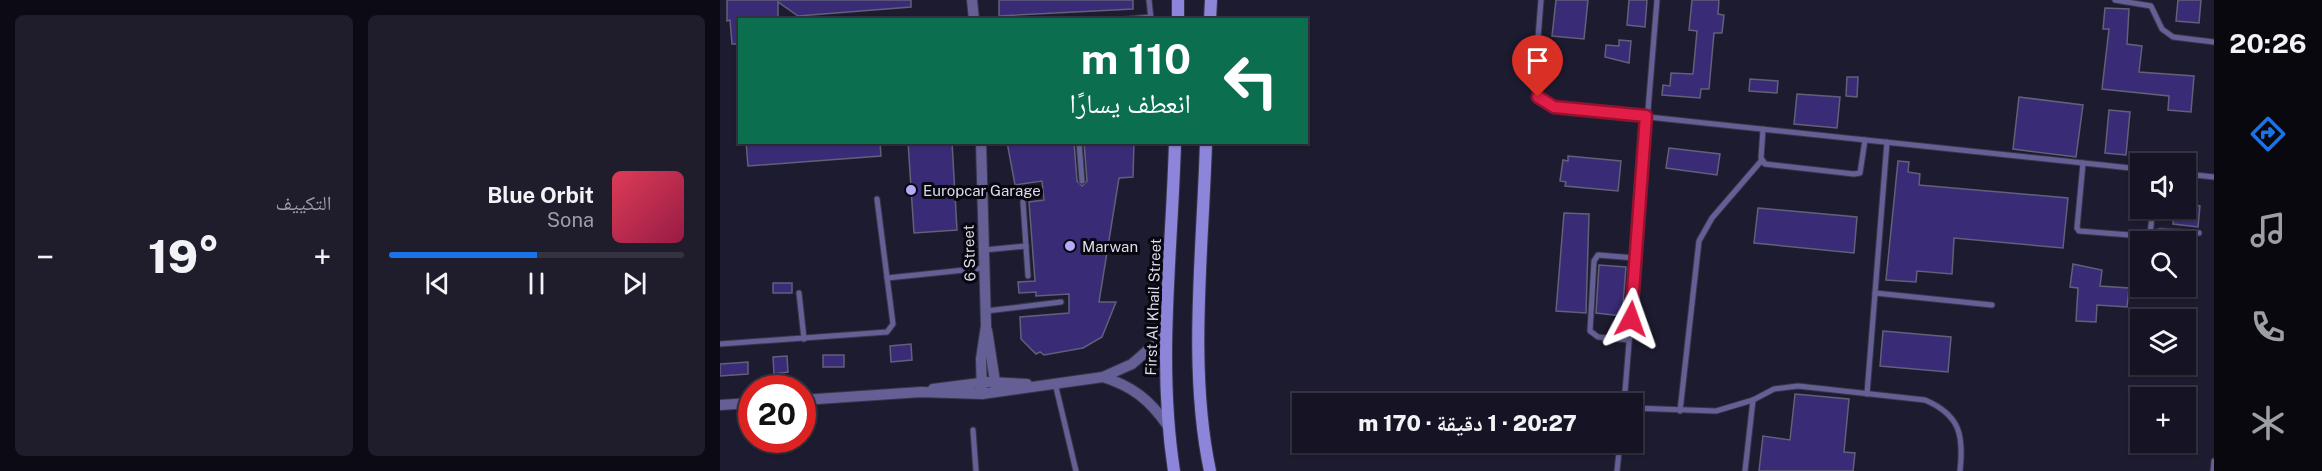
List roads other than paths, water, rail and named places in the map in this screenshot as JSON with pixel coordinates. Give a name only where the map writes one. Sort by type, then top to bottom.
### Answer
[{"type":"main road","points":[[1178,0],[1178,18]]},
{"type":"main road","points":[[1210,18],[1211,0]]},
{"type":"main road","points":[[1206,144],[1199,370],[1201,414],[1210,471]]},
{"type":"main road","name":"First Al Khail Street","points":[[1173,145],[1164,329],[1167,425],[1174,471]]},
{"type":"street","points":[[972,0],[974,18]]},
{"type":"street","name":"6 Street","points":[[981,144],[986,311],[982,388]]},
{"type":"street","name":"6 Street","points":[[986,326],[996,387]]},
{"type":"street","points":[[816,399],[1038,385],[1103,377],[1132,364],[1156,343],[1164,329]]},
{"type":"street","points":[[1103,377],[1119,382],[1140,394],[1167,425]]},
{"type":"street","points":[[720,405],[738,404]]},
{"type":"lane","points":[[1149,0],[1151,18]]},
{"type":"lane","points":[[1541,0],[1533,79],[1538,97],[1554,107],[2130,168]]},
{"type":"lane","points":[[1625,393],[1657,0]]},
{"type":"lane","points":[[2115,0],[2151,6],[2162,29],[2173,37],[2214,42]]},
{"type":"lane","points":[[1680,411],[1699,241],[1712,218],[1762,160],[1763,129]]},
{"type":"lane","points":[[1762,160],[1768,164],[1857,174],[1863,168],[1865,140]]},
{"type":"lane","points":[[1867,393],[1887,142]]},
{"type":"lane","points":[[1079,144],[1082,181]]},
{"type":"lane","points":[[2082,163],[2078,230],[2130,233]]},
{"type":"lane","points":[[2196,175],[2214,177]]},
{"type":"lane","points":[[720,344],[887,332],[892,324],[877,199]]},
{"type":"lane","points":[[1023,202],[1028,276]]},
{"type":"lane","points":[[984,250],[1026,246]]},
{"type":"lane","points":[[1629,340],[1598,338],[1590,331],[1594,261],[1598,255],[1635,258]]},
{"type":"lane","points":[[887,278],[984,268]]},
{"type":"lane","points":[[799,293],[804,339]]},
{"type":"lane","points":[[1875,293],[1992,305]]},
{"type":"lane","points":[[986,311],[1061,302]]},
{"type":"lane","points":[[1055,383],[1076,471]]},
{"type":"lane","points":[[1643,409],[1716,411],[1786,386],[1925,400],[1941,407],[1953,419],[1961,435],[1960,471]]},
{"type":"lane","points":[[1744,471],[1753,399]]},
{"type":"lane","points":[[973,430],[976,471]]},
{"type":"lane","points":[[1617,471],[1619,453]]},
{"type":"lane","points":[[2213,471],[2214,461]]},
{"type":"place","name":"Europcar Garage","points":[[911,190]]},
{"type":"place","name":"Marwan","points":[[1070,246]]}]
